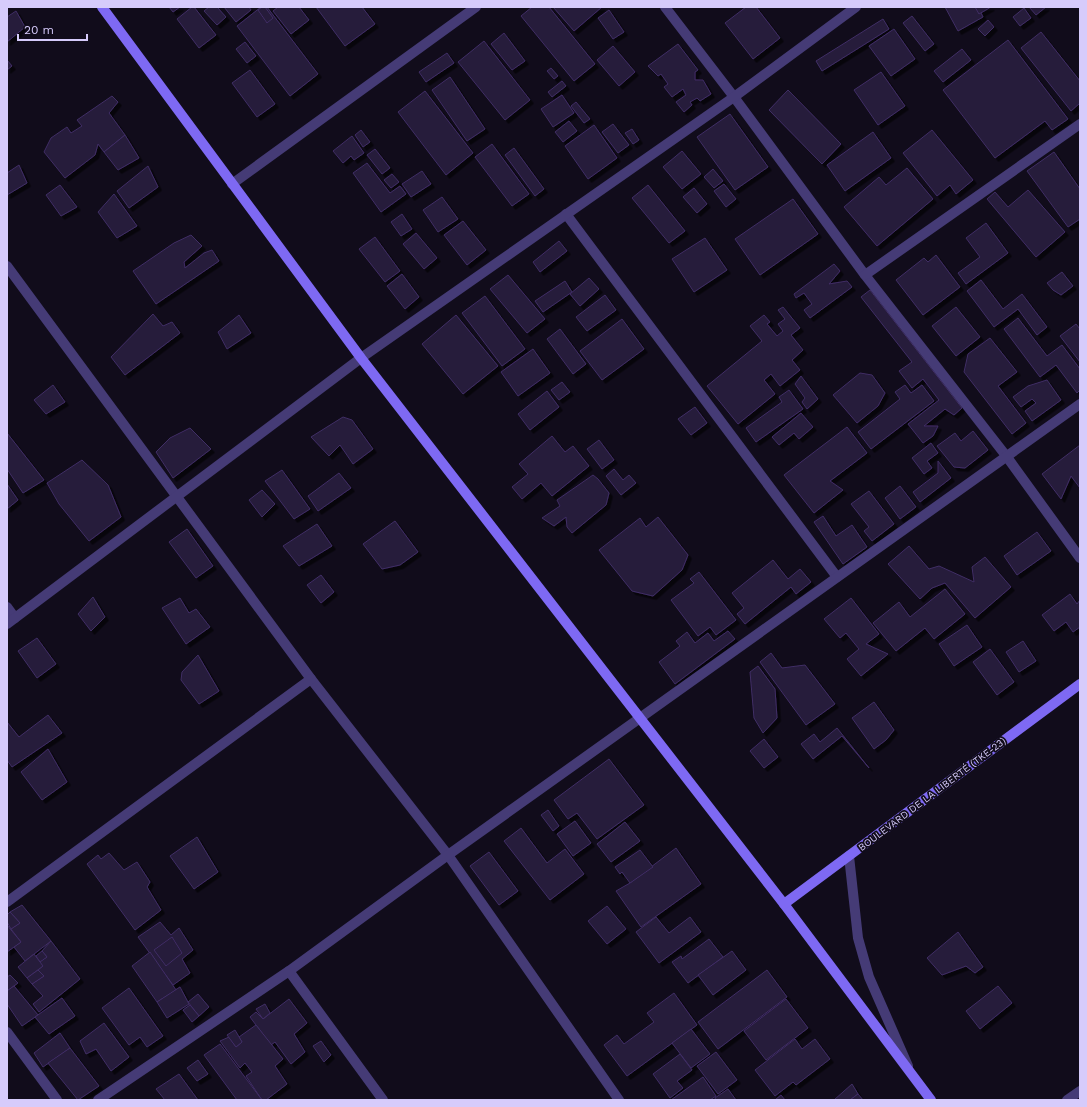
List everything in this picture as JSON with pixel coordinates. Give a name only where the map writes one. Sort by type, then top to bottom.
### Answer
[{"type":"street","points":[[102,7],[361,358],[784,904],[909,1068],[931,1100]]},
{"type":"street","points":[[232,184],[476,7]]},
{"type":"street","points":[[665,7],[734,97],[865,275],[1007,457],[1080,558]]},
{"type":"street","points":[[7,608],[11,621],[361,358],[734,97],[856,7]]},
{"type":"street","points":[[865,275],[1080,124]]},
{"type":"street","points":[[566,214],[837,577]]},
{"type":"street","points":[[7,266],[178,496],[311,679],[448,855],[619,1100]]},
{"type":"street","points":[[98,1100],[289,971],[448,855],[1080,404]]},
{"type":"street","points":[[7,902],[311,679]]},
{"type":"street","name":"BOULEVARD DE LA LIBERTÉ (TKE-23)","points":[[784,904],[1080,684]]},
{"type":"street","points":[[849,856],[858,938],[867,970],[909,1068]]},
{"type":"street","points":[[289,971],[383,1100]]},
{"type":"street","points":[[7,1032],[57,1100]]},
{"type":"street","points":[[1067,1100],[1080,1091]]},
{"type":"building","points":[[169,7],[180,7],[173,12]]},
{"type":"building","points":[[194,7],[216,35],[199,48],[177,19]]},
{"type":"building","points":[[209,7],[217,7],[226,17],[217,25],[204,11]]},
{"type":"building","points":[[224,7],[249,7],[251,10],[236,22]]},
{"type":"building","points":[[261,7],[267,7],[318,74],[290,96],[237,26]]},
{"type":"building","points":[[265,7],[273,18],[267,23],[258,10]]},
{"type":"building","points":[[278,7],[299,7],[309,20],[291,34],[273,11]]},
{"type":"building","points":[[316,7],[362,7],[375,24],[345,46]]},
{"type":"building","points":[[532,7],[549,7],[595,64],[574,81],[521,16]]},
{"type":"building","points":[[553,7],[602,7],[574,31]]},
{"type":"building","points":[[746,7],[756,7],[780,38],[753,59],[725,23]]},
{"type":"building","points":[[945,7],[978,7],[983,17],[958,31]]},
{"type":"building","points":[[975,7],[991,7],[979,14]]},
{"type":"building","points":[[1029,7],[1046,7],[1036,15]]},
{"type":"building","points":[[1024,8],[1031,18],[1020,26],[1013,17]]},
{"type":"building","points":[[609,10],[624,32],[613,39],[598,18]]},
{"type":"building","points":[[16,11],[25,27],[7,42],[7,17]]},
{"type":"building","points":[[912,16],[934,44],[925,51],[903,23]]},
{"type":"building","points":[[883,19],[889,29],[822,71],[816,61]]},
{"type":"building","points":[[988,20],[994,27],[985,36],[978,29]]},
{"type":"building","points":[[894,29],[915,59],[891,76],[869,46]]},
{"type":"building","points":[[1041,32],[1080,81],[1080,103],[1071,111],[1021,48]]},
{"type":"building","points":[[504,33],[525,61],[512,70],[491,44]]},
{"type":"building","points":[[1008,40],[1068,119],[1052,130],[1045,121],[995,158],[943,90]]},
{"type":"building","points":[[484,41],[530,100],[505,120],[458,62]]},
{"type":"building","points":[[245,42],[256,56],[247,63],[236,49]]},
{"type":"building","points":[[678,44],[698,70],[695,72],[695,80],[703,80],[711,94],[700,101],[697,98],[690,102],[692,105],[684,112],[676,102],[686,95],[683,89],[672,97],[664,87],[668,84],[661,74],[658,76],[648,66]]},
{"type":"building","points":[[613,46],[635,72],[619,86],[597,60]]},
{"type":"building","points":[[962,49],[971,60],[943,82],[934,71]]},
{"type":"building","points":[[447,53],[454,63],[426,82],[419,72]]},
{"type":"building","points":[[7,60],[12,66],[7,70]]},
{"type":"building","points":[[551,68],[558,76],[554,79],[547,71]]},
{"type":"building","points":[[250,70],[275,104],[257,117],[232,83]]},
{"type":"building","points":[[881,72],[905,106],[878,125],[854,90]]},
{"type":"building","points":[[450,77],[485,129],[467,141],[432,90]]},
{"type":"building","points":[[562,81],[566,86],[552,97],[548,92]]},
{"type":"building","points":[[788,90],[841,144],[822,164],[769,110]]},
{"type":"building","points":[[425,91],[473,153],[446,175],[398,112]]},
{"type":"building","points":[[562,95],[574,113],[553,127],[541,109]]},
{"type":"building","points":[[112,96],[118,102],[109,113],[125,135],[104,152],[98,144],[95,155],[65,178],[44,152],[51,138],[67,127],[71,133],[82,126],[77,120]]},
{"type":"building","points":[[576,102],[590,119],[584,123],[571,106]]},
{"type":"building","points":[[730,114],[768,167],[735,190],[697,137]]},
{"type":"building","points":[[569,121],[577,131],[563,142],[555,132]]},
{"type":"building","points":[[613,124],[629,145],[618,153],[602,132]]},
{"type":"building","points":[[594,125],[617,158],[588,179],[565,146]]},
{"type":"building","points":[[632,129],[639,140],[633,144],[625,133]]},
{"type":"building","points":[[361,130],[370,142],[363,147],[355,135]]},
{"type":"building","points":[[932,130],[973,180],[956,194],[950,185],[937,196],[903,153]]},
{"type":"building","points":[[873,132],[891,158],[845,191],[827,165]]},
{"type":"building","points":[[125,135],[139,158],[118,170],[104,152]]},
{"type":"building","points":[[352,136],[364,153],[354,160],[351,156],[343,163],[333,151]]},
{"type":"building","points":[[492,144],[529,194],[512,206],[475,157]]},
{"type":"building","points":[[514,148],[544,189],[535,196],[505,155]]},
{"type":"building","points":[[375,149],[390,168],[382,174],[367,155]]},
{"type":"building","points":[[682,151],[701,174],[682,189],[663,167]]},
{"type":"building","points":[[1054,152],[1080,189],[1080,219],[1068,227],[1027,171]]},
{"type":"building","points":[[367,163],[390,193],[400,186],[406,194],[381,212],[353,173]]},
{"type":"building","points":[[19,165],[27,183],[7,195],[7,173]]},
{"type":"building","points":[[148,166],[158,187],[129,208],[117,191]]},
{"type":"building","points":[[907,168],[933,199],[877,246],[844,207],[879,177],[886,185]]},
{"type":"building","points":[[713,169],[723,181],[714,188],[704,177]]},
{"type":"building","points":[[422,171],[431,184],[411,197],[402,184]]},
{"type":"building","points":[[392,174],[399,182],[391,188],[384,180]]},
{"type":"building","points":[[724,184],[736,199],[726,207],[714,191]]},
{"type":"building","points":[[60,185],[77,207],[61,216],[46,195]]},
{"type":"building","points":[[648,185],[685,231],[669,243],[632,198]]},
{"type":"building","points":[[694,188],[707,204],[697,213],[683,197]]},
{"type":"building","points":[[1028,190],[1065,232],[1036,257],[987,199],[995,192],[1008,207]]},
{"type":"building","points":[[114,194],[137,226],[117,238],[98,212]]},
{"type":"building","points":[[442,197],[458,219],[438,232],[423,210]]},
{"type":"building","points":[[793,199],[818,234],[760,275],[735,239]]},
{"type":"building","points":[[402,214],[412,229],[401,236],[391,222]]},
{"type":"building","points":[[463,221],[486,250],[467,265],[444,235]]},
{"type":"building","points":[[986,223],[1008,253],[966,284],[958,273],[980,257],[966,238]]},
{"type":"building","points":[[416,233],[437,258],[424,269],[403,244]]},
{"type":"building","points":[[191,235],[202,246],[184,262],[185,268],[204,253],[212,250],[219,261],[156,304],[133,271],[174,243]]},
{"type":"building","points":[[375,237],[400,271],[385,282],[359,249]]},
{"type":"building","points":[[705,238],[727,270],[694,292],[672,259]]},
{"type":"building","points":[[559,241],[567,251],[540,272],[533,262]]},
{"type":"building","points":[[936,255],[960,287],[923,315],[896,280],[924,258],[928,262]]},
{"type":"building","points":[[834,264],[840,271],[829,284],[847,281],[852,287],[810,318],[804,310],[812,304],[804,293],[796,298],[794,294]]},
{"type":"building","points":[[1062,272],[1073,286],[1061,295],[1053,290],[1047,283]]},
{"type":"building","points":[[402,274],[419,297],[405,309],[387,286]]},
{"type":"building","points":[[508,275],[545,319],[527,333],[490,289]]},
{"type":"building","points":[[589,278],[599,289],[580,306],[570,294]]},
{"type":"building","points":[[981,280],[1003,309],[1022,294],[1047,327],[1037,335],[1018,309],[994,327],[967,291]]},
{"type":"building","points":[[565,281],[572,292],[543,312],[535,301]]},
{"type":"building","points":[[870,290],[962,408],[954,415],[945,409],[924,426],[938,426],[933,436],[923,443],[908,424],[939,400],[923,379],[912,388],[899,371],[912,362],[861,297]]},
{"type":"building","points":[[605,295],[616,310],[587,331],[576,317]]},
{"type":"building","points":[[485,296],[525,349],[502,366],[462,313]]},
{"type":"building","points":[[783,307],[800,328],[791,335],[803,350],[792,360],[800,370],[780,386],[771,374],[764,380],[775,394],[738,424],[707,386],[762,341],[750,326],[764,315],[770,322],[767,324],[777,336],[783,331],[778,324],[785,319],[778,310]]},
{"type":"building","points":[[956,307],[980,337],[956,356],[932,326]]},
{"type":"building","points":[[153,314],[163,326],[172,322],[180,333],[125,375],[111,357]]},
{"type":"building","points":[[239,315],[251,333],[227,349],[218,332]]},
{"type":"building","points":[[456,315],[498,366],[463,394],[422,344]]},
{"type":"building","points":[[1018,318],[1047,356],[1062,345],[1080,369],[1080,390],[1077,393],[1056,365],[1040,377],[1004,329]]},
{"type":"building","points":[[622,319],[644,349],[602,380],[580,351]]},
{"type":"building","points":[[1076,324],[1080,329],[1080,362],[1060,336]]},
{"type":"building","points":[[560,329],[586,364],[573,374],[547,339]]},
{"type":"building","points":[[990,338],[1017,372],[998,386],[1026,423],[1012,434],[964,372],[968,354]]},
{"type":"building","points":[[533,349],[550,373],[518,396],[501,372]]},
{"type":"building","points":[[860,373],[872,375],[885,393],[878,406],[857,423],[833,395]]},
{"type":"building","points":[[801,376],[818,399],[807,409],[802,402],[805,398],[795,384]]},
{"type":"building","points":[[1047,380],[1061,400],[1032,421],[1025,411],[1036,403],[1032,399],[1021,407],[1013,397],[1028,386]]},
{"type":"building","points":[[562,382],[570,392],[559,400],[551,390]]},
{"type":"building","points":[[53,385],[65,402],[46,414],[34,400]]},
{"type":"building","points":[[905,385],[911,393],[922,385],[934,401],[871,449],[858,432],[900,399],[895,392]]},
{"type":"building","points":[[789,390],[803,409],[756,442],[746,428],[782,402],[779,397]]},
{"type":"building","points":[[547,391],[559,407],[530,430],[518,414]]},
{"type":"building","points":[[695,407],[707,423],[691,435],[678,419]]},
{"type":"building","points":[[801,413],[813,427],[799,439],[794,433],[779,445],[772,437]]},
{"type":"building","points":[[343,417],[352,420],[373,449],[353,464],[340,445],[329,456],[311,437]]},
{"type":"building","points":[[847,427],[867,453],[830,481],[843,490],[814,513],[784,475]]},
{"type":"building","points":[[190,428],[211,449],[173,478],[156,452],[170,438]]},
{"type":"building","points":[[973,431],[988,450],[965,468],[954,467],[937,446],[955,433],[961,441]]},
{"type":"building","points":[[7,433],[44,480],[23,493],[7,469]]},
{"type":"building","points":[[552,436],[565,452],[573,446],[589,466],[552,496],[541,483],[522,499],[512,487],[528,474],[519,464]]},
{"type":"building","points":[[599,440],[614,460],[602,469],[587,449]]},
{"type":"building","points":[[931,443],[938,453],[927,461],[932,468],[924,474],[912,458]]},
{"type":"building","points":[[1080,445],[1080,488],[1071,476],[1061,499],[1042,474]]},
{"type":"building","points":[[82,460],[108,485],[121,517],[89,541],[59,504],[47,483]]},
{"type":"building","points":[[938,461],[951,478],[920,502],[913,492],[938,473]]},
{"type":"building","points":[[614,469],[623,480],[629,475],[636,483],[621,495],[606,476]]},
{"type":"building","points":[[282,470],[310,509],[294,519],[265,481]]},
{"type":"building","points":[[339,473],[351,488],[318,511],[308,496]]},
{"type":"building","points":[[593,475],[609,493],[606,505],[572,533],[567,527],[566,517],[554,526],[542,518],[560,506],[557,500]]},
{"type":"building","points":[[7,484],[18,500],[7,509]]},
{"type":"building","points":[[900,486],[916,507],[900,519],[885,498]]},
{"type":"building","points":[[262,490],[275,504],[262,517],[249,500]]},
{"type":"building","points":[[869,491],[894,524],[872,541],[864,531],[869,527],[851,504]]},
{"type":"building","points":[[823,516],[836,536],[852,525],[867,547],[843,564],[814,522]]},
{"type":"building","points":[[658,517],[688,555],[682,570],[653,596],[632,591],[599,550],[640,518],[646,527]]},
{"type":"building","points":[[395,521],[418,552],[400,565],[382,569],[363,544]]},
{"type":"building","points":[[317,524],[332,546],[299,566],[283,546]]},
{"type":"building","points":[[187,529],[213,566],[196,578],[169,542]]},
{"type":"building","points":[[1037,532],[1051,551],[1017,575],[1004,556]]},
{"type":"building","points":[[909,546],[929,569],[939,566],[974,582],[972,567],[985,557],[1011,587],[975,618],[945,583],[932,588],[920,599],[888,564]]},
{"type":"building","points":[[773,560],[788,579],[800,569],[811,582],[796,594],[791,587],[745,624],[737,614],[744,608],[732,593]]},
{"type":"building","points":[[699,572],[736,620],[716,635],[710,627],[698,636],[671,600],[694,583],[690,579]]},
{"type":"building","points":[[321,575],[334,592],[321,603],[307,585]]},
{"type":"building","points":[[945,589],[965,614],[934,639],[925,628],[896,651],[873,623],[899,602],[910,617]]},
{"type":"building","points":[[1070,594],[1077,604],[1080,600],[1080,627],[1073,632],[1066,622],[1054,631],[1042,615]]},
{"type":"building","points":[[93,597],[105,617],[91,631],[78,614]]},
{"type":"building","points":[[180,598],[189,613],[196,609],[210,627],[186,644],[162,608]]},
{"type":"building","points":[[851,598],[879,634],[866,644],[888,654],[861,676],[847,659],[859,649],[846,633],[840,638],[824,619]]},
{"type":"building","points":[[967,625],[982,647],[954,666],[939,644]]},
{"type":"building","points":[[728,631],[735,639],[675,684],[659,662],[680,646],[676,641],[687,632],[695,643],[708,633],[714,641]]},
{"type":"building","points":[[37,638],[56,664],[37,678],[18,651]]},
{"type":"building","points":[[1023,641],[1036,661],[1019,672],[1006,652]]},
{"type":"building","points":[[990,649],[1014,682],[997,695],[973,662]]},
{"type":"building","points":[[771,653],[782,668],[805,665],[835,704],[806,725],[760,662]]},
{"type":"building","points":[[198,655],[219,691],[199,704],[181,680],[182,672]]},
{"type":"building","points":[[758,666],[775,689],[777,718],[763,733],[754,718],[750,672]]},
{"type":"building","points":[[874,702],[894,730],[886,740],[874,749],[852,718]]},
{"type":"building","points":[[48,715],[62,733],[12,767],[7,760],[7,722],[19,737]]},
{"type":"building","points":[[837,728],[869,768],[842,736],[813,759],[801,744],[814,734],[820,742]]},
{"type":"building","points":[[764,739],[778,757],[764,768],[750,751]]},
{"type":"building","points":[[48,749],[67,782],[42,800],[21,772]]},
{"type":"building","points":[[609,759],[644,805],[597,839],[577,813],[568,819],[554,800]]},
{"type":"building","points":[[548,810],[559,826],[553,831],[541,815]]},
{"type":"building","points":[[575,821],[591,843],[573,856],[557,834]]},
{"type":"building","points":[[625,822],[640,841],[611,862],[597,844]]},
{"type":"building","points":[[521,828],[547,863],[565,849],[584,874],[550,900],[504,841]]},
{"type":"building","points":[[197,837],[218,872],[194,889],[170,856]]},
{"type":"building","points":[[676,848],[701,884],[641,927],[616,891],[630,883]]},
{"type":"building","points":[[640,850],[653,867],[630,883],[622,872],[620,874],[615,867]]},
{"type":"building","points":[[489,852],[518,891],[499,905],[470,866]]},
{"type":"building","points":[[109,853],[124,870],[137,862],[150,882],[147,887],[161,910],[135,930],[87,864],[98,855],[101,859]]},
{"type":"building","points":[[22,905],[51,941],[25,961],[14,947],[21,942],[11,929],[20,923],[10,912]]},
{"type":"building","points":[[607,906],[626,929],[607,944],[588,921]]},
{"type":"building","points":[[10,912],[20,923],[11,929],[7,922],[7,915]]},
{"type":"building","points":[[656,917],[669,933],[690,917],[701,932],[659,963],[636,932]]},
{"type":"building","points":[[160,922],[171,935],[179,928],[193,950],[182,959],[190,973],[173,985],[138,937]]},
{"type":"building","points":[[7,925],[21,942],[7,952]]},
{"type":"building","points":[[958,932],[983,967],[975,973],[966,966],[942,975],[927,958]]},
{"type":"building","points":[[172,937],[182,953],[166,966],[154,950]]},
{"type":"building","points":[[709,939],[723,957],[688,983],[672,962],[681,956],[682,959]]},
{"type":"building","points":[[51,941],[80,979],[39,1012],[33,1004],[43,996],[32,984],[44,976],[38,970],[43,966],[39,962],[47,957],[42,951]]},
{"type":"building","points":[[42,951],[47,957],[40,962],[36,956]]},
{"type":"building","points":[[732,951],[746,970],[713,995],[698,975]]},
{"type":"building","points":[[150,952],[176,990],[157,1002],[132,966]]},
{"type":"building","points":[[34,954],[43,966],[27,978],[18,967]]},
{"type":"building","points":[[38,970],[44,976],[32,984],[27,978]]},
{"type":"building","points":[[767,970],[787,997],[718,1049],[698,1022]]},
{"type":"building","points":[[10,975],[18,983],[7,991],[7,977]]},
{"type":"building","points":[[14,986],[38,1015],[22,1026],[7,1004],[7,991]]},
{"type":"building","points":[[998,986],[1012,1003],[980,1029],[966,1011]]},
{"type":"building","points":[[180,987],[189,1004],[167,1018],[157,1002]]},
{"type":"building","points":[[129,988],[163,1036],[147,1047],[140,1037],[129,1045],[102,1008]]},
{"type":"building","points":[[674,993],[697,1025],[627,1076],[604,1045],[617,1035],[624,1044],[654,1022],[647,1013]]},
{"type":"building","points":[[198,994],[209,1007],[199,1016],[188,1002]]},
{"type":"building","points":[[62,998],[75,1016],[49,1034],[35,1017]]},
{"type":"building","points":[[289,999],[307,1023],[294,1034],[305,1052],[291,1064],[275,1042],[271,1045],[250,1017],[256,1012],[263,1019]]},
{"type":"building","points":[[786,999],[808,1028],[766,1060],[744,1031]]},
{"type":"building","points":[[265,1004],[270,1013],[263,1019],[256,1009]]},
{"type":"building","points":[[190,1005],[199,1016],[192,1022],[183,1010]]},
{"type":"building","points":[[104,1023],[129,1057],[111,1071],[96,1049],[86,1054],[80,1041]]},
{"type":"building","points":[[256,1025],[283,1059],[275,1066],[287,1084],[266,1100],[262,1100],[246,1076],[252,1072],[245,1063],[240,1068],[220,1041],[229,1037],[236,1047],[242,1042],[239,1037]]},
{"type":"building","points":[[691,1029],[710,1054],[691,1068],[672,1043]]},
{"type":"building","points":[[235,1030],[242,1042],[236,1047],[227,1035]]},
{"type":"building","points":[[60,1033],[70,1048],[43,1067],[34,1053]]},
{"type":"building","points":[[795,1039],[802,1049],[815,1039],[830,1059],[796,1085],[793,1082],[775,1096],[755,1070]]},
{"type":"building","points":[[321,1041],[331,1055],[324,1062],[313,1046]]},
{"type":"building","points":[[220,1044],[262,1100],[237,1100],[204,1055]]},
{"type":"building","points":[[70,1048],[99,1086],[78,1100],[48,1063]]},
{"type":"building","points":[[716,1052],[737,1080],[718,1094],[697,1066]]},
{"type":"building","points":[[680,1054],[692,1070],[677,1081],[683,1088],[670,1098],[653,1074]]},
{"type":"building","points":[[198,1060],[208,1074],[197,1081],[187,1068]]},
{"type":"building","points":[[179,1074],[198,1100],[165,1100],[156,1089]]},
{"type":"building","points":[[703,1077],[716,1096],[710,1100],[671,1100]]},
{"type":"building","points":[[852,1084],[858,1094],[850,1100],[834,1100]]},
{"type":"building","points":[[728,1089],[736,1100],[716,1100],[715,1098]]},
{"type":"building","points":[[858,1094],[863,1100],[850,1100]]},
{"type":"building","points":[[781,1095],[785,1100],[775,1100]]}]
